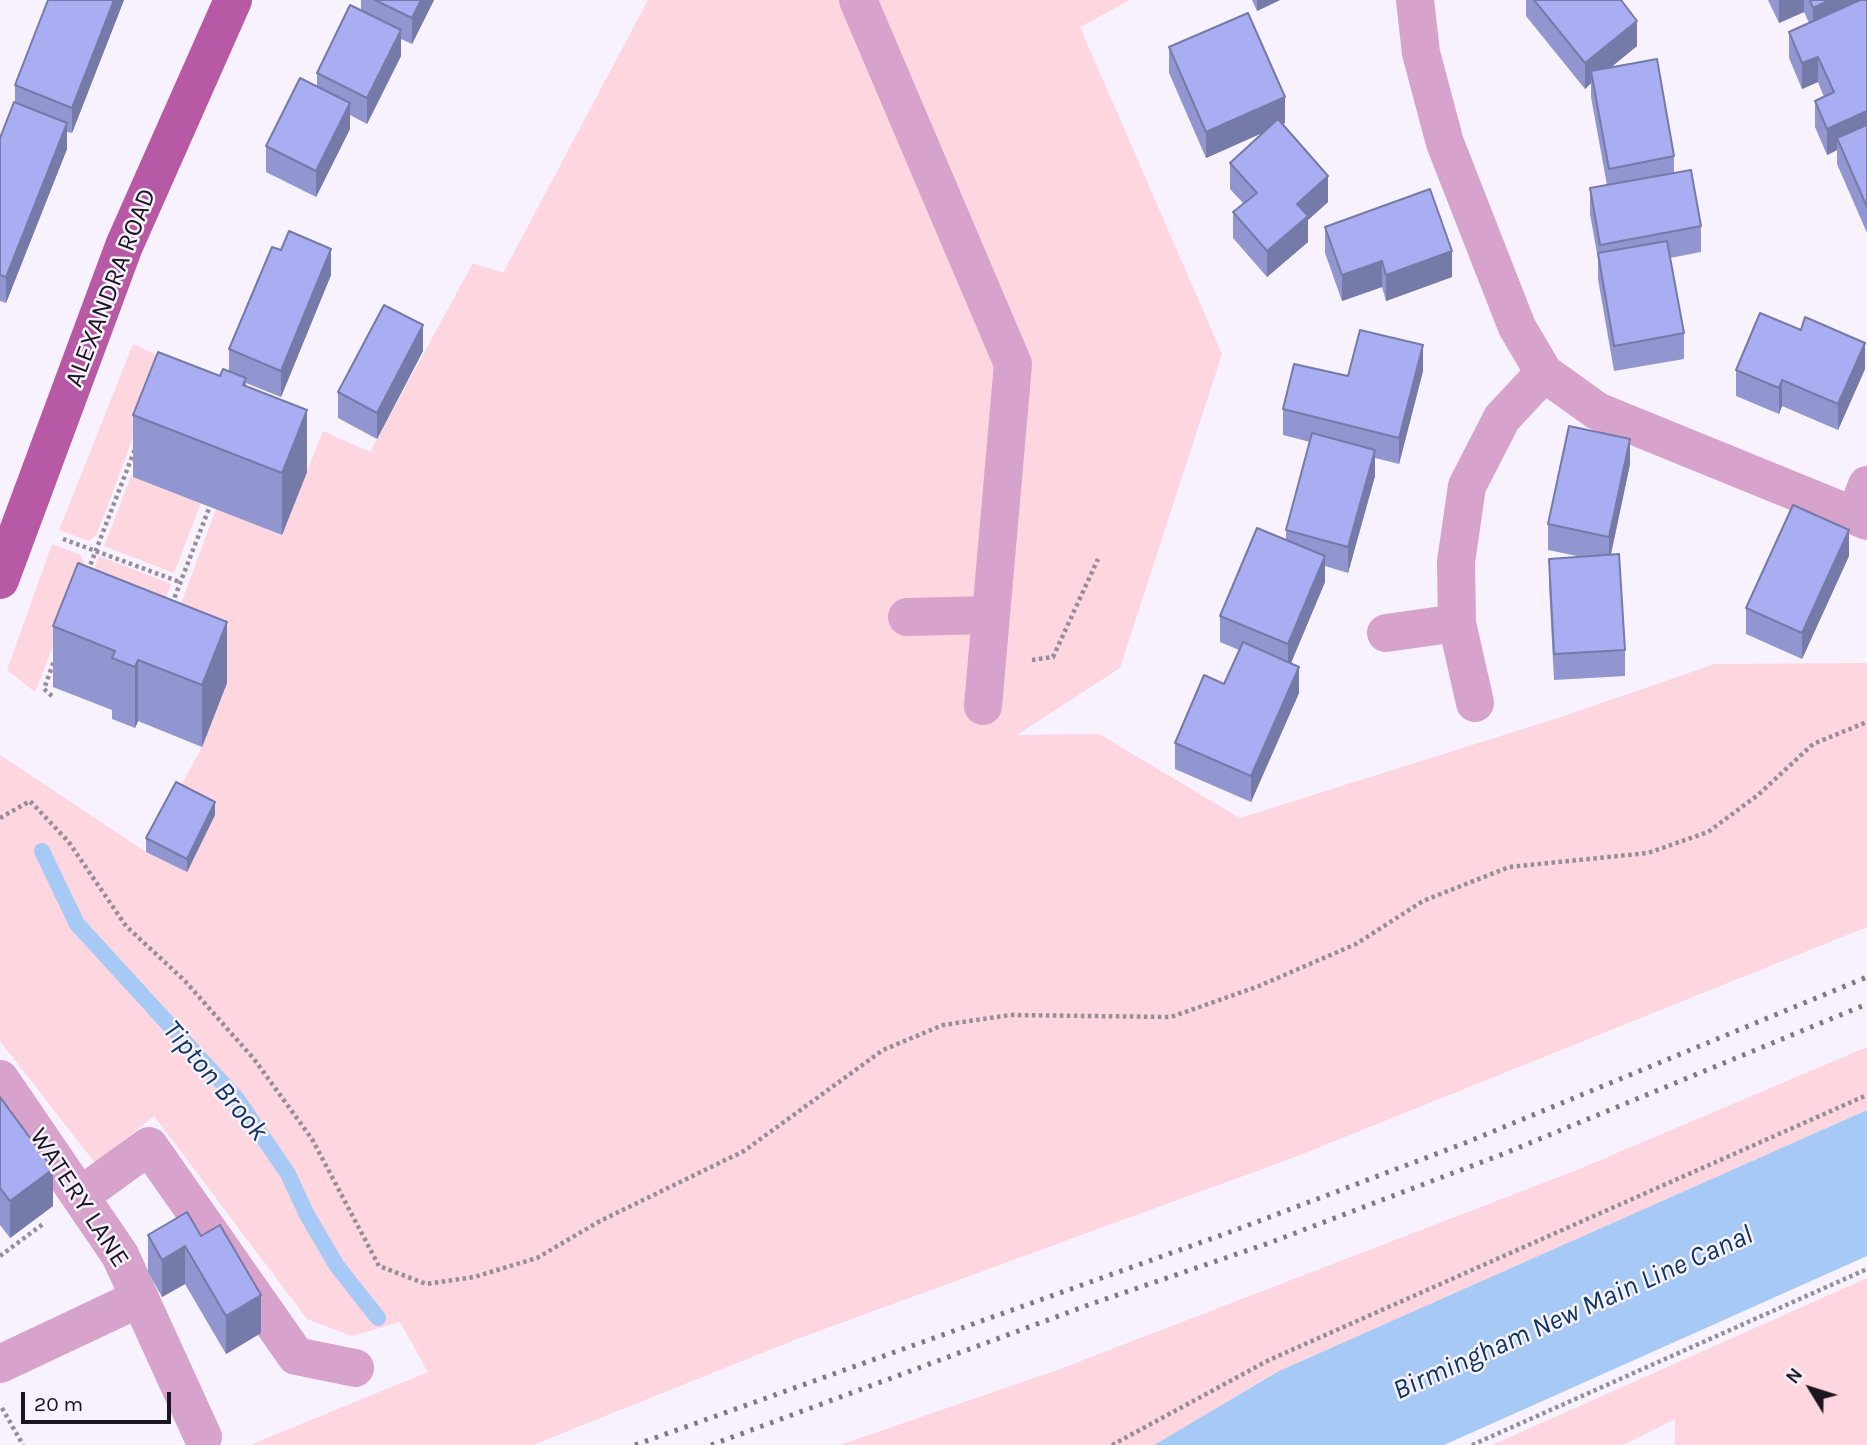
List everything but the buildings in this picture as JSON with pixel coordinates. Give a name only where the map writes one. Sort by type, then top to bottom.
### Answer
[{"type":"main road","name":"ALEXANDRA ROAD","points":[[0,580],[124,246],[233,0]]},
{"type":"street","points":[[859,0],[1013,364],[983,706]]},
{"type":"street","points":[[1415,0],[1421,53],[1445,143],[1517,327],[1544,373],[1597,411],[1863,507]]},
{"type":"street","points":[[1475,703],[1458,623],[1456,562],[1467,486],[1502,418],[1544,373]]},
{"type":"street","points":[[906,617],[990,615]]},
{"type":"street","points":[[1386,634],[1458,623]]},
{"type":"street","name":"WATERY LANE","points":[[0,1079],[120,1255],[203,1437]]},
{"type":"street","points":[[80,1196],[149,1146],[296,1356],[355,1368]]},
{"type":"street","points":[[0,1364],[140,1298]]},
{"type":"path","points":[[86,576],[138,439]]},
{"type":"path","points":[[171,606],[209,506]]},
{"type":"path","points":[[21,523],[180,582]]},
{"type":"path","points":[[986,665],[1053,657],[1098,559]]},
{"type":"path","points":[[52,696],[44,690],[58,652]]},
{"type":"path","points":[[0,818],[30,801],[68,841],[127,926],[185,982],[254,1059],[312,1139],[379,1266],[426,1284],[474,1277],[537,1258],[600,1221],[744,1151],[883,1050],[943,1025],[1010,1015],[1171,1017],[1259,986],[1356,944],[1423,901],[1509,867],[1648,853],[1708,832],[1758,795],[1813,744],[1867,722]]},
{"type":"path","points":[[1112,1445],[1269,1360],[1867,1095]]},
{"type":"path","points":[[0,1256],[80,1196]]},
{"type":"path","points":[[1472,1445],[1867,1269]]},
{"type":"path","points":[[0,1404],[23,1445]]},
{"type":"shaded area","points":[[648,0],[1130,0],[1080,27],[1222,354],[1120,668],[1017,735],[1099,734],[1240,818],[1558,718],[1715,664],[1867,663],[1867,927],[1295,1157],[797,1339],[533,1445],[250,1445],[428,1372],[400,1322],[352,1336],[307,1319],[154,1116],[95,1163],[0,1041],[0,755],[146,852],[187,872],[176,795],[202,747],[227,684],[161,658],[216,509],[282,535],[323,431],[370,452],[473,263],[503,273]]},
{"type":"shaded area","points":[[133,344],[177,365],[149,395],[97,534],[89,541],[59,530]]},
{"type":"shaded area","points":[[131,476],[201,503],[174,573],[104,546]]},
{"type":"shaded area","points":[[52,544],[81,555],[85,565],[35,692],[7,670]]},
{"type":"shaded area","points":[[99,556],[171,584],[145,651],[74,623]]},
{"type":"shaded area","points":[[1867,1047],[1867,1110],[1279,1371],[1154,1445],[840,1445],[1060,1369],[1577,1170]]},
{"type":"shaded area","points":[[1867,1278],[1867,1445],[1675,1445],[1675,1419],[1623,1445],[1492,1445]]},
{"type":"water","name":"Birmingham New Main Line Canal","points":[[1867,1110],[1867,1256],[1444,1445],[1154,1445],[1279,1371]]},
{"type":"waterway","name":"Tipton Brook","points":[[42,851],[77,924],[237,1099],[288,1174],[307,1215],[337,1266],[378,1318]]},
{"type":"railway","points":[[635,1445],[1230,1232],[1465,1143],[1867,977]]},
{"type":"railway","points":[[711,1445],[1091,1304],[1269,1243],[1503,1154],[1867,1004]]}]
